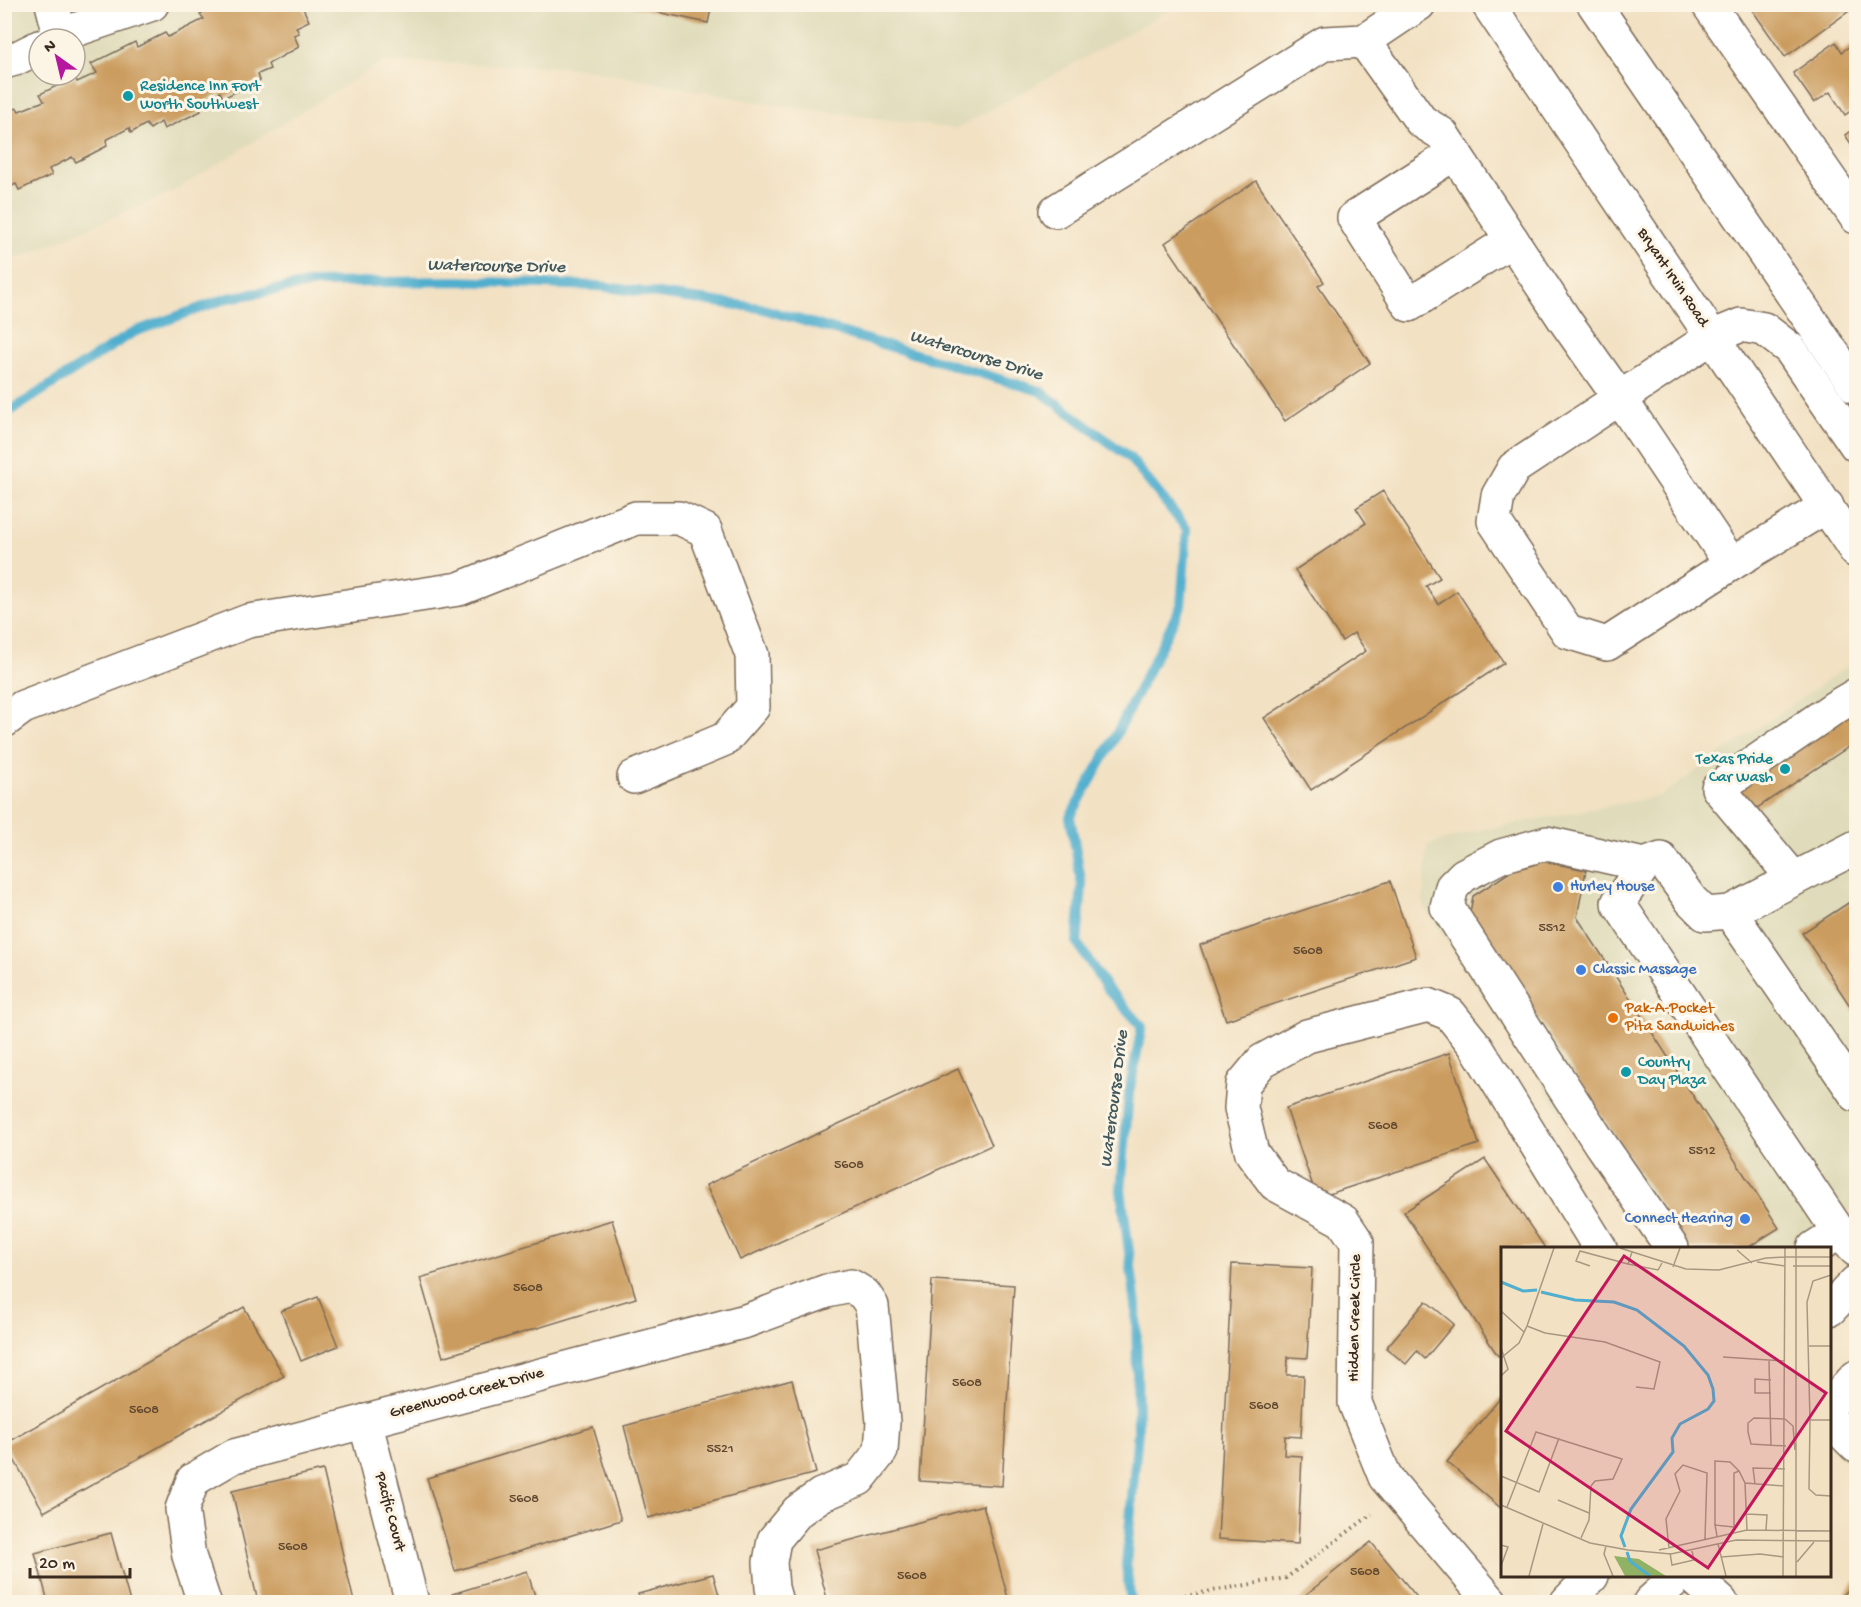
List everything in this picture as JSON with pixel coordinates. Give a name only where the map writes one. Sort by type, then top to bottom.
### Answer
[{"type":"main road","points":[[51,27],[52,4]]},
{"type":"main road","points":[[87,27],[152,4]]},
{"type":"main road","points":[[1056,211],[1325,43],[1364,41],[1419,4]]},
{"type":"main road","name":"Bryant Irvin Road","points":[[1488,4],[1857,550]]},
{"type":"main road","points":[[1594,4],[1857,387]]},
{"type":"main road","points":[[1708,4],[1857,217]]},
{"type":"main road","points":[[1364,41],[1421,121],[1442,134],[1566,322],[1731,564]]},
{"type":"main road","points":[[4,62],[27,53]]},
{"type":"main road","points":[[1455,153],[1354,218],[1409,305],[1512,240]]},
{"type":"main road","points":[[1827,506],[1731,564],[1607,644],[1568,632],[1494,521],[1498,496],[1514,468],[1712,336],[1741,325],[1764,329],[1790,349],[1857,445]]},
{"type":"main road","points":[[4,721],[23,708],[248,621],[459,589],[636,518],[680,518],[705,530],[752,655],[753,707],[725,739],[634,777]]},
{"type":"main road","points":[[1794,879],[1718,788],[1834,708],[1857,695]]},
{"type":"main road","points":[[1671,1247],[1601,1145],[1447,907],[1452,887],[1464,875],[1501,856],[1547,843],[1644,865],[1661,859],[1691,900],[1705,914],[1730,912],[1857,847]]},
{"type":"main road","points":[[1644,865],[1618,903],[1837,1244]]},
{"type":"main road","points":[[1730,912],[1857,1095]]},
{"type":"main road","name":"Hidden Creek Circle","points":[[1491,1602],[1385,1478],[1355,1403],[1357,1242],[1343,1221],[1275,1184],[1252,1153],[1241,1108],[1243,1084],[1263,1061],[1307,1036],[1428,1005],[1450,1014],[1477,1048],[1599,1247]]},
{"type":"main road","points":[[1831,1308],[1857,1282]]},
{"type":"main road","name":"Greenwood Creek Drive","points":[[204,1602],[189,1556],[182,1509],[194,1480],[234,1456],[746,1321],[827,1291],[851,1286],[864,1294],[872,1306],[883,1422],[881,1451],[859,1479],[821,1495],[798,1511],[774,1540],[770,1562],[772,1588],[776,1602]]},
{"type":"main road","points":[[1831,1404],[1857,1377]]},
{"type":"main road","name":"Pacific Court","points":[[366,1421],[412,1602]]},
{"type":"main road","points":[[1831,1421],[1857,1446]]},
{"type":"main road","points":[[1567,1602],[1590,1577]]},
{"type":"main road","points":[[1650,1602],[1677,1577]]},
{"type":"main road","points":[[1694,1577],[1721,1602]]},
{"type":"path","points":[[1149,1602],[1286,1578],[1399,1493]]},
{"type":"shaded area","points":[[5,5],[1179,5],[956,129],[762,103],[580,68],[384,61],[174,191],[5,264]]},
{"type":"shaded area","points":[[1856,660],[1856,1206],[1824,1228],[1810,1247],[1650,1247],[1423,906],[1427,845],[1481,830],[1660,796]]},
{"type":"building","name":"Residence Inn Fort Worth Southwest","points":[[218,4],[301,4],[309,21],[296,27],[299,33],[294,35],[299,47],[268,64],[270,69],[258,74],[260,80],[223,98],[220,92],[199,105],[201,111],[164,129],[161,122],[150,129],[146,124],[131,133],[129,128],[106,140],[107,146],[76,162],[72,157],[49,169],[52,175],[19,190],[16,184],[4,190],[4,114],[44,101],[40,94],[54,87],[87,87],[87,78],[97,73],[91,64],[135,42],[137,47],[165,33],[168,37],[204,19],[200,14]]},
{"type":"building","points":[[620,4],[712,4],[708,23]]},
{"type":"building","points":[[1748,4],[1856,4],[1856,6],[1785,57]]},
{"type":"building","points":[[1856,41],[1856,107],[1845,115],[1830,92],[1814,103],[1793,73],[1836,42],[1842,52]]},
{"type":"building","points":[[1856,127],[1856,151],[1845,135]]},
{"type":"building","points":[[1256,181],[1324,282],[1318,286],[1370,363],[1285,421],[1165,243]]},
{"type":"building","points":[[1383,491],[1440,578],[1426,586],[1438,604],[1457,591],[1504,663],[1311,790],[1264,718],[1366,651],[1354,633],[1342,641],[1295,570],[1366,523],[1356,508]]},
{"type":"building","name":"Texas Pride Car Wash","points":[[1856,702],[1856,755],[1850,746],[1751,812],[1732,784]]},
{"type":"building","name":"Country Day Plaza","points":[[1530,859],[1586,870],[1577,917],[1779,1228],[1749,1247],[1687,1247],[1470,913],[1473,896]]},
{"type":"building","points":[[1390,881],[1416,957],[1226,1020],[1200,945]]},
{"type":"building","points":[[1856,898],[1856,1015],[1802,933]]},
{"type":"building","points":[[1449,1053],[1479,1144],[1317,1198],[1286,1108]]},
{"type":"building","points":[[958,1069],[992,1145],[740,1260],[706,1185]]},
{"type":"building","points":[[1485,1159],[1544,1247],[1501,1247],[1501,1354],[1498,1356],[1404,1212]]},
{"type":"building","points":[[612,1220],[636,1298],[443,1357],[420,1278]]},
{"type":"building","points":[[1232,1264],[1312,1268],[1307,1358],[1288,1357],[1287,1375],[1304,1375],[1301,1437],[1285,1436],[1284,1455],[1302,1456],[1298,1544],[1218,1539]]},
{"type":"building","points":[[932,1280],[1014,1285],[1002,1486],[920,1481]]},
{"type":"building","points":[[318,1297],[338,1346],[301,1361],[281,1311]]},
{"type":"building","points":[[1426,1301],[1454,1324],[1425,1359],[1417,1351],[1406,1364],[1386,1348]]},
{"type":"building","points":[[244,1307],[284,1376],[44,1512],[5,1444]]},
{"type":"building","points":[[792,1380],[816,1473],[648,1518],[624,1426]]},
{"type":"building","points":[[1501,1397],[1501,1508],[1447,1462]]},
{"type":"building","points":[[593,1427],[621,1520],[455,1571],[427,1478]]},
{"type":"building","points":[[323,1470],[354,1602],[258,1602],[232,1491]]},
{"type":"building","points":[[983,1505],[1009,1602],[828,1602],[814,1550]]},
{"type":"building","points":[[111,1533],[130,1602],[48,1602],[35,1553]]},
{"type":"building","points":[[1371,1542],[1421,1602],[1297,1602]]},
{"type":"building","points":[[527,1571],[537,1602],[455,1602],[452,1594]]},
{"type":"building","points":[[713,1574],[721,1602],[641,1602],[638,1594]]},
{"type":"building","points":[[1856,1581],[1856,1602],[1837,1602]]},
{"type":"waterway","name":"Watercourse Drive","points":[[4,415],[134,332],[228,298],[315,283],[455,281],[599,286],[760,308],[1040,391],[1129,457],[1187,529],[1181,606],[1114,739],[1070,817],[1082,886],[1077,943],[1106,987],[1142,1026],[1129,1093],[1121,1190],[1136,1306],[1138,1431],[1126,1565],[1131,1602]]},
{"type":"place","name":"Residence Inn Fort Worth Southwest","points":[[128,96]]},
{"type":"place","name":"Texas Pride Car Wash","points":[[1785,769]]},
{"type":"place","name":"Hurley House","points":[[1558,887]]},
{"type":"place","name":"Classic Massage","points":[[1581,970]]},
{"type":"place","name":"Pak-A-Pocket Pita Sandwiches","points":[[1613,1018]]},
{"type":"place","name":"Country Day Plaza","points":[[1626,1072]]},
{"type":"place","name":"Connect Hearing","points":[[1745,1219]]}]
